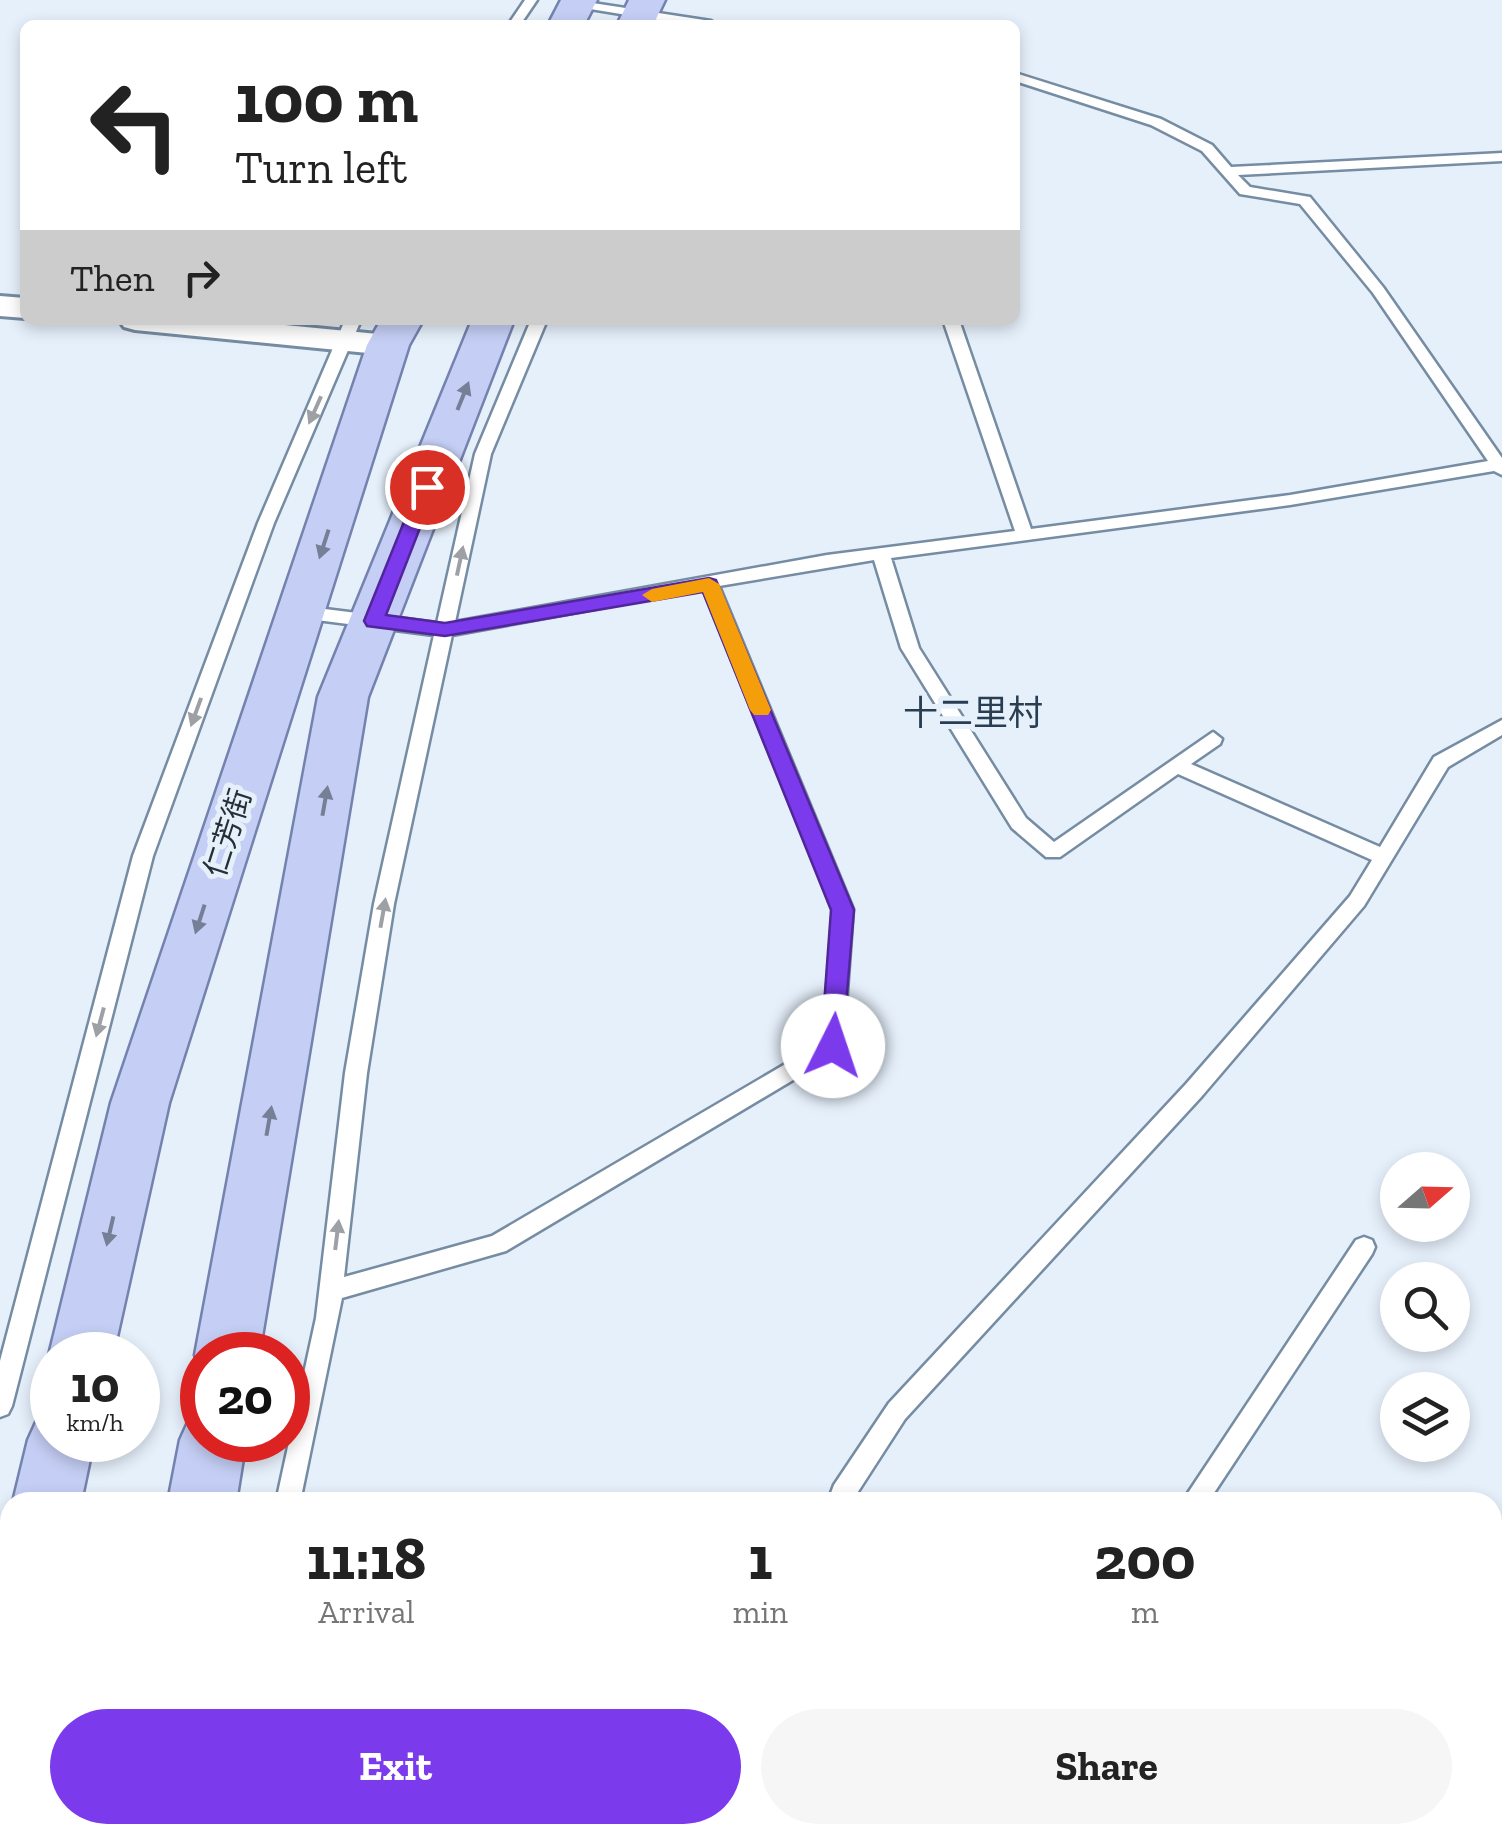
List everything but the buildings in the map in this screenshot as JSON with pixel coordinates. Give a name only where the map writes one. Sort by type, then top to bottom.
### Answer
[{"type":"main road","points":[[232,1332],[343,697],[492,325]]},
{"type":"main road","name":"仁芳街","points":[[86,1332],[140,1103],[301,612],[372,332]]},
{"type":"main road","points":[[49,1492],[57,1462]]},
{"type":"main road","points":[[204,1492],[208,1462]]},
{"type":"street","points":[[234,325],[372,332]]},
{"type":"lane","points":[[574,9],[663,16]]},
{"type":"lane","points":[[301,612],[445,630],[881,554],[1290,500],[1500,467],[1378,290],[1305,200],[1245,191],[1207,148],[1156,122],[1020,79]]},
{"type":"lane","points":[[1227,171],[1502,157]]},
{"type":"lane","points":[[290,1492],[330,1292],[356,1073],[381,923],[483,454],[537,325]]},
{"type":"lane","points":[[953,325],[1025,535]]},
{"type":"lane","points":[[0,1406],[143,856],[266,523],[372,332]]},
{"type":"lane","points":[[881,554],[910,648],[1019,823],[1053,852],[1213,738]]},
{"type":"lane","points":[[330,1292],[498,1244],[833,1046],[843,910],[709,584]]},
{"type":"lane","points":[[849,1492],[897,1410],[1206,1076],[1358,901],[1441,762],[1502,727]]},
{"type":"lane","points":[[1176,766],[1384,857]]},
{"type":"lane","points":[[1201,1492],[1364,1247]]},
{"type":"slow traffic","points":[[652,595],[709,584],[761,710]]},
{"type":"district","name":"十二里村","points":[[973,713]]},
{"type":"route","points":[[427,487],[374,621],[445,630],[709,584],[843,910],[833,1046]]}]
